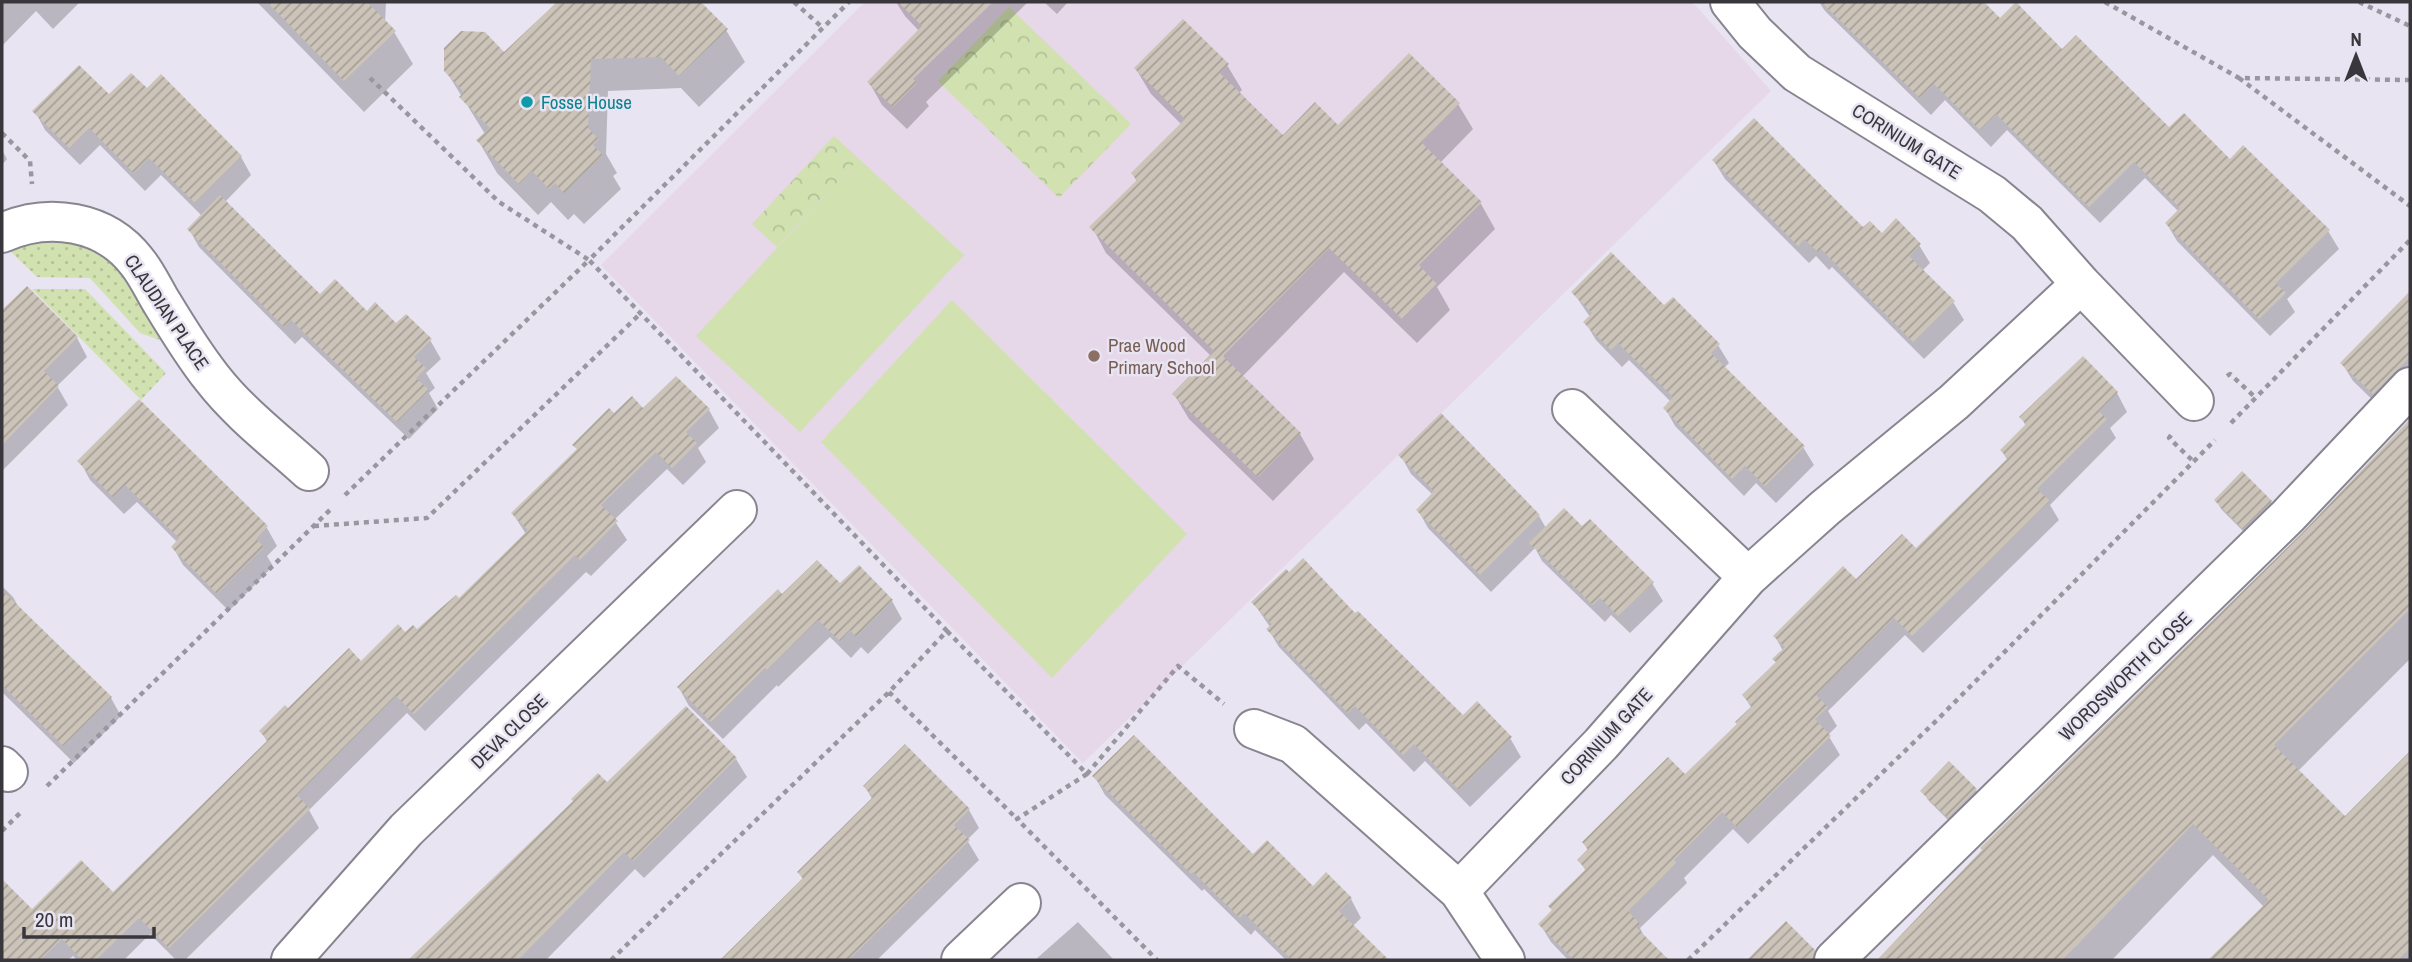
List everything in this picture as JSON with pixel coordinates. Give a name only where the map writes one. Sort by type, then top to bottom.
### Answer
[{"type":"street","name":"CORINIUM GATE","points":[[1730,2],[1755,33],[1797,73],[1992,194],[2027,223],[2081,284],[2193,401]]},
{"type":"street","name":"CLAUDIAN PLACE","points":[[19,228],[63,221],[111,236],[137,261],[191,352],[226,396],[309,471]]},
{"type":"street","name":"CORINIUM GATE","points":[[1459,891],[1601,744],[1748,577],[1825,508],[1954,402],[2081,284]]},
{"type":"street","name":"WORDSWORTH CLOSE","points":[[1834,960],[2288,516],[2410,387]]},
{"type":"street","points":[[1572,409],[1748,577]]},
{"type":"street","name":"DEVA CLOSE","points":[[291,960],[406,830],[737,510]]},
{"type":"street","points":[[1254,729],[1293,744],[1459,891],[1505,960]]},
{"type":"street","points":[[961,960],[1021,903]]},
{"type":"path","points":[[794,2],[822,28]]},
{"type":"path","points":[[2105,2],[2239,78],[2410,206]]},
{"type":"path","points":[[2359,2],[2410,26]]},
{"type":"path","points":[[342,499],[589,260],[499,202],[370,78]]},
{"type":"path","points":[[2239,78],[2410,80]]},
{"type":"path","points":[[2,133],[30,161],[19,228]]},
{"type":"path","points":[[2227,428],[2410,240]]},
{"type":"path","points":[[313,526],[428,519],[640,314]]},
{"type":"path","points":[[1688,960],[1937,720],[2218,436]]},
{"type":"path","points":[[45,789],[332,508]]},
{"type":"path","points":[[947,631],[1087,774]]},
{"type":"path","points":[[1017,819],[1087,774],[1178,666],[1254,729]]},
{"type":"path","points":[[889,692],[1157,960]]},
{"type":"path","points":[[2,831],[27,806]]},
{"type":"shaded area","name":"Prae Wood Primary School","points":[[865,2],[1689,2],[1696,6],[1771,91],[1083,763],[601,265]]},
{"type":"green space","points":[[1009,7],[1131,124],[1059,198],[938,81]]},
{"type":"green space","points":[[834,136],[859,159],[777,247],[752,224]]},
{"type":"green space","points":[[859,159],[964,255],[800,432],[696,336]]},
{"type":"green space","points":[[28,241],[67,241],[100,255],[125,279],[163,341],[140,333],[90,278],[37,277],[8,249]]},
{"type":"green space","points":[[32,289],[85,289],[166,373],[141,400]]},
{"type":"green space","points":[[952,300],[1187,534],[1052,678],[821,442]]},
{"type":"building","points":[[267,2],[367,2],[396,31],[344,81]]},
{"type":"building","name":"Fosse House","points":[[557,2],[701,2],[728,29],[679,76],[661,57],[591,59],[588,128],[599,139],[593,145],[603,155],[564,193],[555,183],[549,189],[532,171],[519,184],[476,140],[490,128],[459,97],[464,92],[444,71],[444,48],[461,31],[485,32],[504,52]]},
{"type":"building","points":[[898,2],[993,2],[913,79],[917,83],[893,107],[867,82],[922,26]]},
{"type":"building","points":[[1821,2],[1984,2],[2000,18],[2016,2],[2062,49],[2076,35],[2169,127],[2184,113],[2230,159],[2243,145],[2330,230],[2276,283],[2286,293],[2259,319],[2165,223],[2180,208],[2134,162],[2089,207],[1996,114],[1980,130],[1934,84],[1920,98]]},
{"type":"building","points":[[1183,19],[1229,64],[1220,73],[1283,135],[1315,102],[1338,125],[1409,53],[1460,103],[1421,142],[1482,202],[1419,265],[1437,284],[1402,319],[1329,248],[1223,356],[1301,433],[1258,477],[1172,394],[1214,351],[1089,227],[1137,180],[1131,173],[1185,119],[1134,68]]},
{"type":"building","points":[[79,65],[109,94],[131,73],[147,88],[161,74],[242,156],[195,203],[149,158],[134,173],[89,128],[69,148],[32,111]]},
{"type":"building","points":[[1754,118],[1863,227],[1870,221],[1882,233],[1896,218],[1921,244],[1909,256],[1955,301],[1913,342],[1821,249],[1818,252],[1804,239],[1798,246],[1712,160]]},
{"type":"building","points":[[220,195],[320,294],[335,279],[367,311],[375,302],[396,323],[406,314],[432,339],[414,357],[426,368],[416,378],[429,390],[397,422],[291,320],[284,327],[187,229]]},
{"type":"building","points":[[1611,252],[1664,305],[1673,297],[1720,344],[1711,353],[1805,446],[1765,486],[1745,466],[1732,479],[1663,408],[1673,397],[1618,343],[1611,350],[1583,322],[1592,313],[1571,292]]},
{"type":"building","points":[[27,286],[78,337],[44,371],[59,386],[2,445],[2,310]]},
{"type":"building","points":[[2410,291],[2410,357],[2373,394],[2340,363]]},
{"type":"building","points":[[2083,356],[2118,392],[2099,411],[2107,419],[2037,489],[2050,501],[1912,636],[1894,618],[1816,695],[1828,707],[1815,719],[1831,736],[1737,827],[1722,812],[1674,860],[1677,863],[1628,911],[1640,924],[1636,927],[1669,960],[1574,960],[1538,924],[1552,910],[1548,906],[1586,869],[1577,860],[1588,849],[1582,842],[1668,757],[1685,774],[1737,724],[1735,722],[1752,706],[1742,695],[1776,662],[1772,659],[1785,647],[1773,636],[1843,566],[1856,579],[1902,534],[1916,548],[2008,458],[2000,450],[2026,424],[2019,417]]},
{"type":"building","points":[[676,376],[710,409],[686,432],[697,443],[672,468],[656,452],[601,505],[618,521],[580,560],[575,555],[414,714],[396,696],[297,795],[310,809],[169,948],[139,918],[96,960],[82,960],[62,939],[40,960],[2,960],[2,879],[32,909],[81,860],[113,892],[268,740],[259,731],[285,705],[288,708],[349,648],[361,661],[398,624],[405,632],[413,625],[417,629],[456,595],[459,598],[528,530],[511,513],[577,449],[572,445],[609,408],[614,413],[632,396],[643,408]]},
{"type":"building","points":[[139,399],[268,526],[256,539],[264,547],[217,594],[171,547],[179,538],[125,485],[113,497],[77,461]]},
{"type":"building","points":[[1441,413],[1540,515],[1480,575],[1416,510],[1434,491],[1398,455]]},
{"type":"building","points":[[2410,419],[2410,609],[2274,745],[2345,816],[2410,751],[2410,949],[2399,960],[2208,960],[2269,900],[2193,824],[2063,960],[1877,960],[1982,850],[1980,848],[2303,532]]},
{"type":"building","points":[[2242,471],[2272,501],[2243,529],[2214,500]]},
{"type":"building","points":[[1564,508],[1582,526],[1590,519],[1654,582],[1618,616],[1600,598],[1593,605],[1529,543]]},
{"type":"building","points":[[1303,558],[1355,613],[1358,611],[1463,715],[1477,701],[1512,737],[1459,790],[1414,744],[1403,755],[1355,706],[1348,713],[1266,629],[1272,624],[1251,602],[1286,569],[1289,572]]},
{"type":"building","points":[[817,560],[840,583],[859,565],[893,600],[856,637],[850,630],[840,641],[818,620],[711,722],[677,687],[778,589],[782,594]]},
{"type":"building","points":[[2,590],[112,697],[63,746],[2,685]]},
{"type":"building","points":[[686,706],[737,758],[633,861],[624,852],[518,960],[408,960],[573,801],[571,799],[598,773],[607,782]]},
{"type":"building","points":[[1134,735],[1253,854],[1267,840],[1313,886],[1326,872],[1352,898],[1339,911],[1389,960],[1292,960],[1244,913],[1240,918],[1193,872],[1191,874],[1092,776]]},
{"type":"building","points":[[905,744],[970,809],[954,825],[970,840],[849,960],[720,960],[803,878],[797,872],[873,797],[863,786]]},
{"type":"building","points":[[1949,761],[1977,789],[1948,818],[1920,791]]},
{"type":"building","points":[[1786,921],[1815,950],[1813,960],[1747,960]]},
{"type":"place","name":"Fosse House","points":[[527,102]]},
{"type":"place","name":"Prae Wood Primary School","points":[[1094,356]]}]
